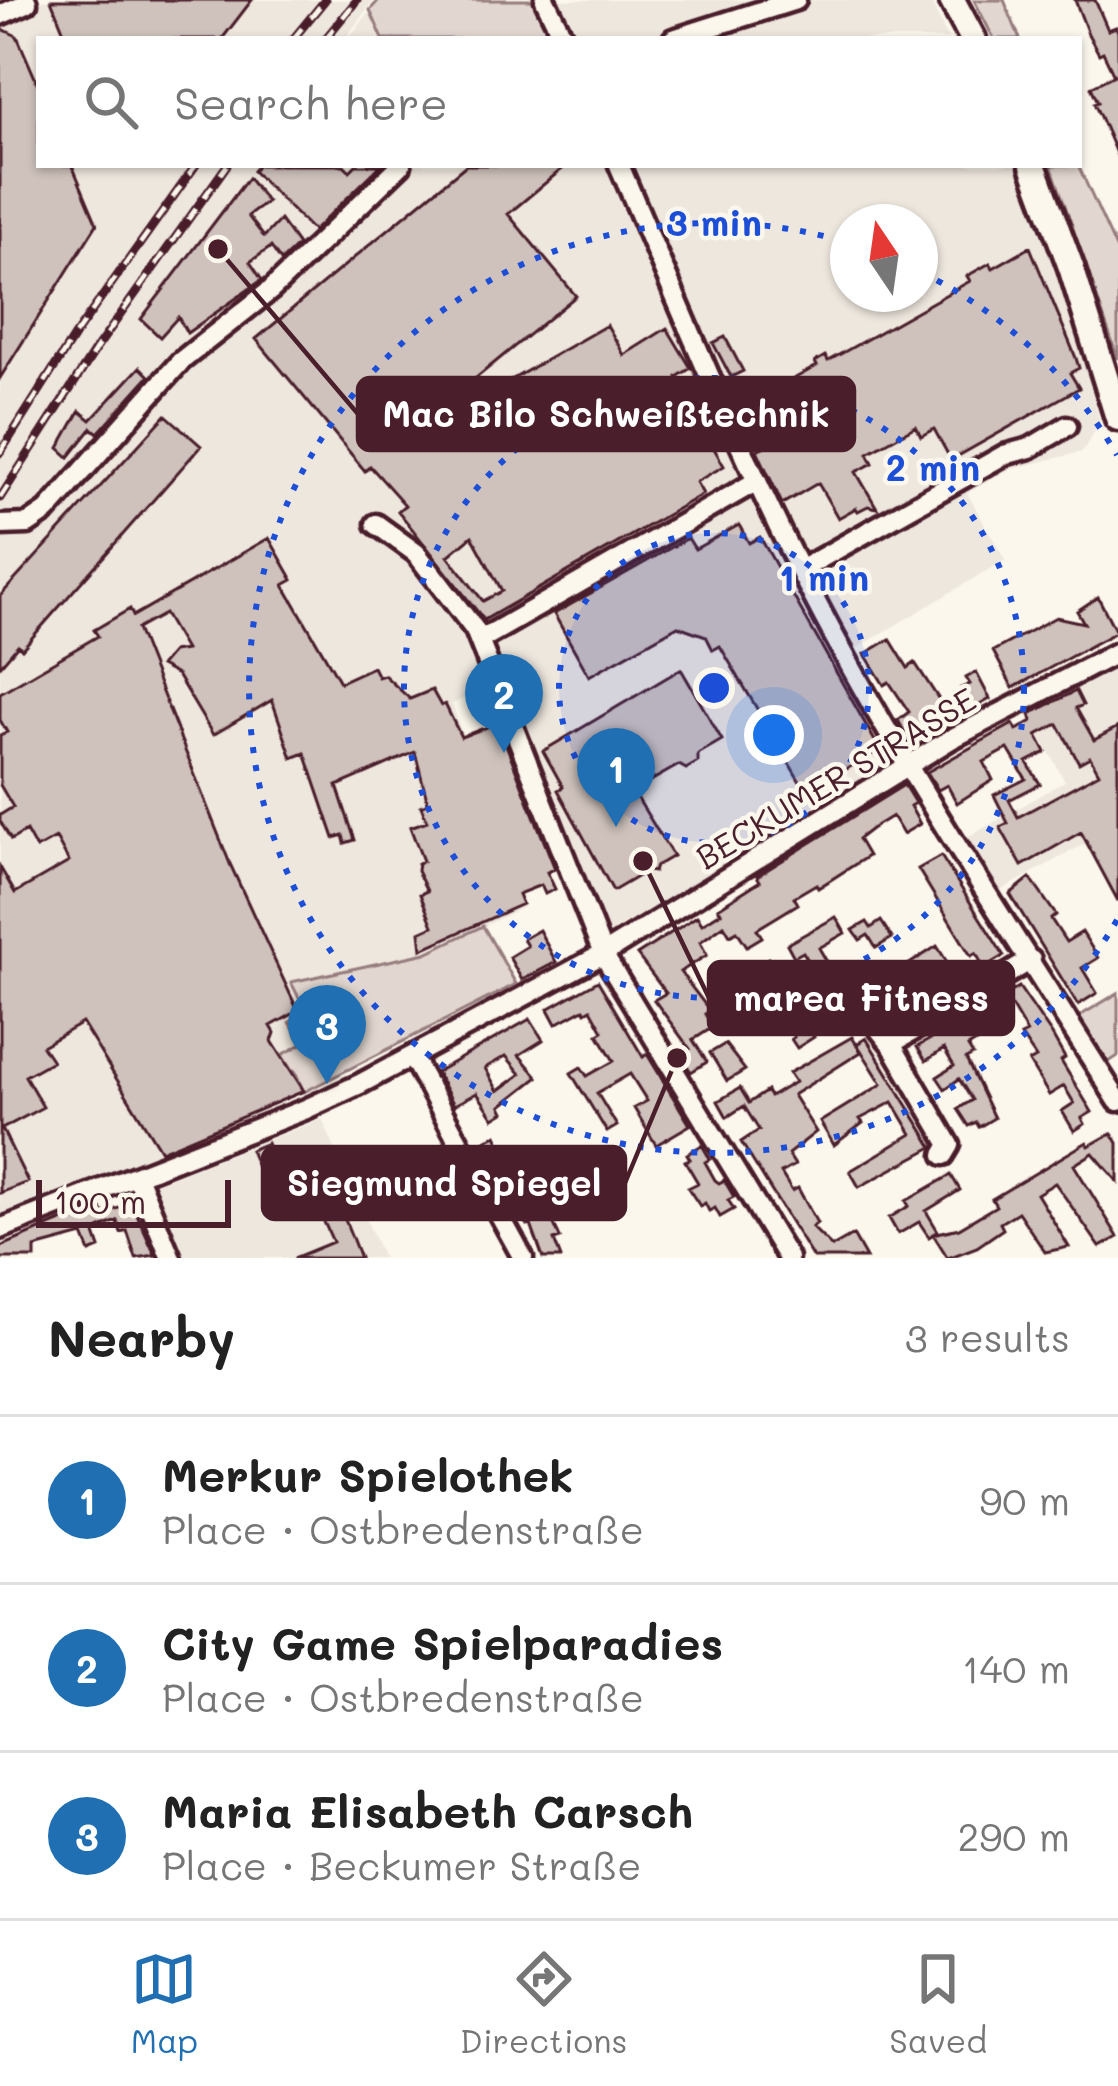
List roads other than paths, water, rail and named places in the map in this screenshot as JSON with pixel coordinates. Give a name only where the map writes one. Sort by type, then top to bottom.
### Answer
[{"type":"main road","points":[[952,0],[971,36]]},
{"type":"main road","points":[[1034,168],[1118,418]]},
{"type":"street","points":[[545,0],[563,36]]},
{"type":"street","points":[[682,36],[796,0]]},
{"type":"street","points":[[0,15],[26,2]]},
{"type":"street","points":[[0,525],[28,524],[47,511],[181,361],[278,284],[398,168]]},
{"type":"street","points":[[620,168],[800,570],[907,766],[1118,1101]]},
{"type":"street","points":[[800,570],[1004,454],[1030,448],[1066,426]]},
{"type":"street","points":[[480,640],[757,481]]},
{"type":"street","points":[[376,524],[416,553],[480,640],[603,954],[788,1258]]},
{"type":"street","name":"BECKUMER STRASSE","points":[[0,1229],[306,1109],[412,1057],[603,954],[995,715],[1118,652]]},
{"type":"street","points":[[891,1044],[1031,960]]},
{"type":"street","points":[[850,993],[891,1044],[950,1145],[944,1155]]},
{"type":"street","points":[[412,1057],[523,1258]]},
{"type":"street","points":[[137,1176],[170,1258]]},
{"type":"railway","points":[[295,36],[325,0]]},
{"type":"railway","points":[[327,36],[357,0]]},
{"type":"railway","points":[[0,453],[75,335],[194,168]]},
{"type":"railway","points":[[0,498],[96,349],[225,168]]},
{"type":"place","name":"Mac Bilo Schweißtechnik","points":[[218,249]]},
{"type":"place","name":"City Game Spielparadies","points":[[504,753]]},
{"type":"place","name":"Merkur Spielothek","points":[[616,827]]},
{"type":"place","name":"marea Fitness","points":[[643,861]]},
{"type":"place","name":"Siegmund Spiegel","points":[[677,1058]]},
{"type":"place","name":"Maria Elisabeth Carsch","points":[[327,1084]]}]
